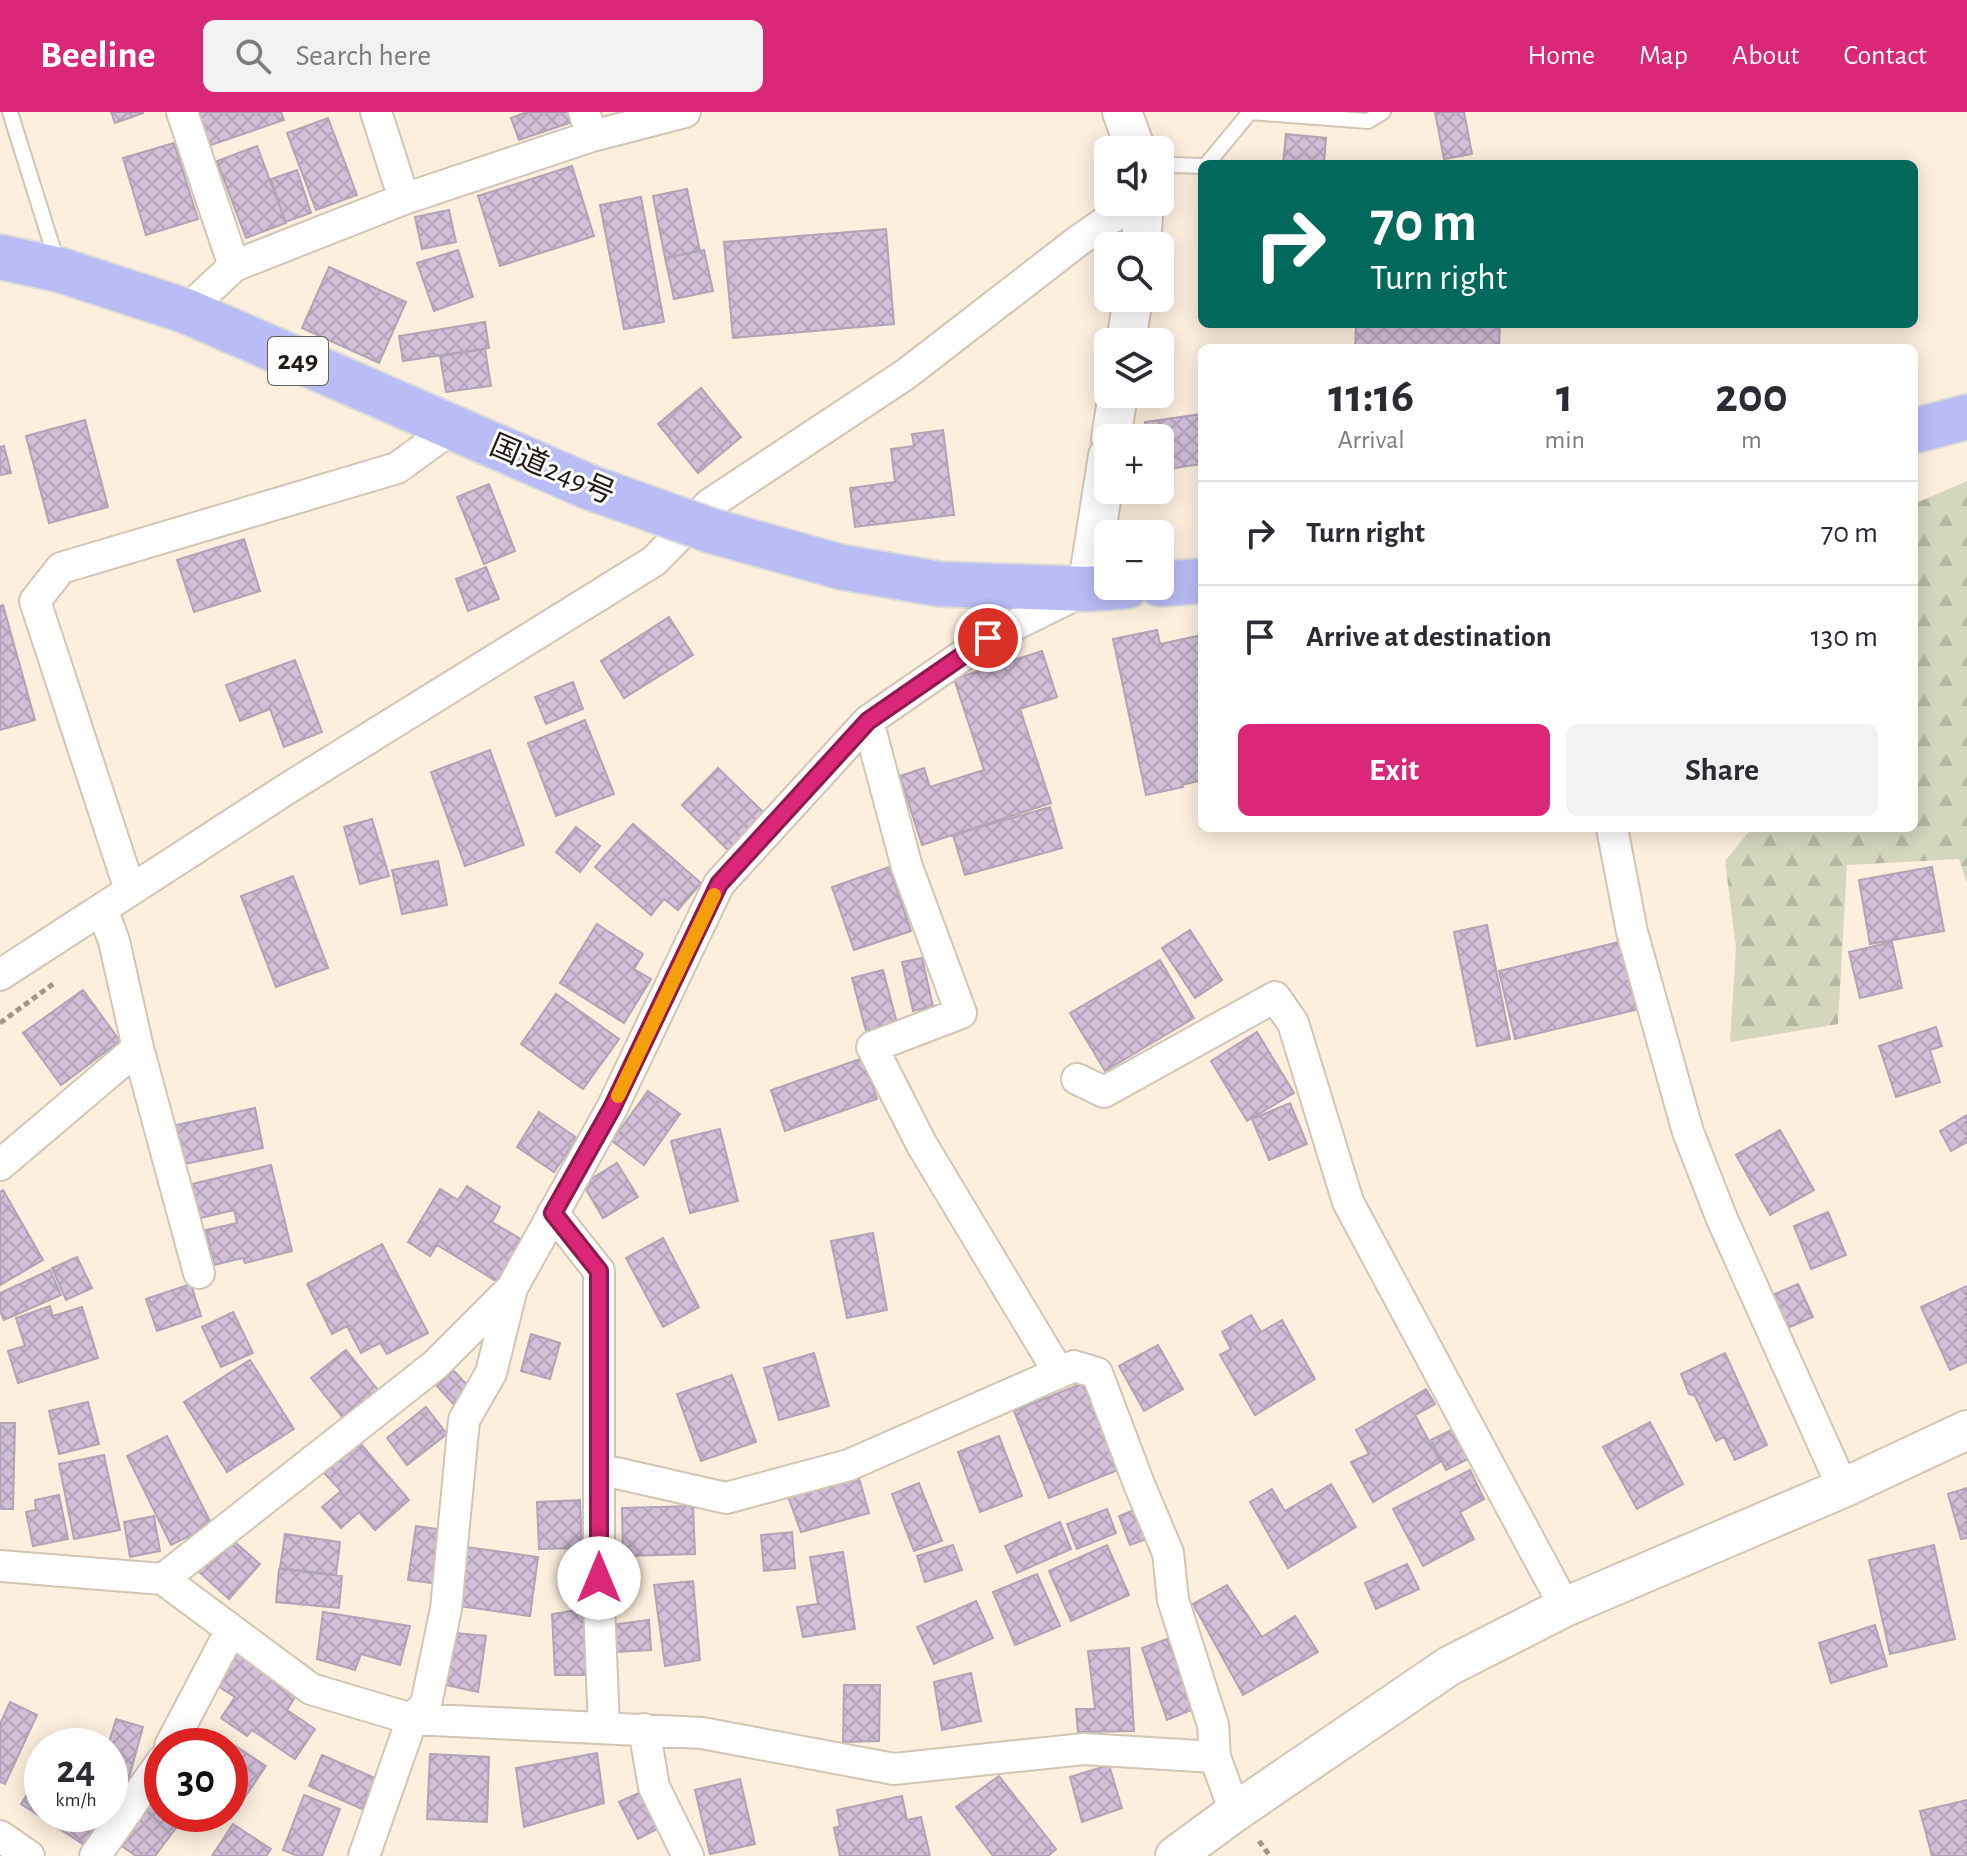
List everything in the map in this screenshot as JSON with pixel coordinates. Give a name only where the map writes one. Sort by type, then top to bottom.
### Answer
[{"type":"highway","name":"国道249号","points":[[0,257],[60,270],[186,311],[589,487],[712,531],[841,567],[939,584],[1094,587]]},
{"type":"highway","points":[[1918,430],[1967,417]]},
{"type":"highway","points":[[1174,583],[1198,581]]},
{"type":"street","points":[[182,112],[234,266]]},
{"type":"street","points":[[376,112],[404,199]]},
{"type":"street","points":[[186,311],[234,266],[588,124],[685,112]]},
{"type":"street","points":[[1122,112],[1131,136]]},
{"type":"street","points":[[0,975],[285,790],[654,561],[710,504],[906,374],[1115,216]]},
{"type":"street","points":[[130,890],[35,601],[61,568],[397,468],[452,428]]},
{"type":"street","points":[[364,1856],[412,1719],[426,1704],[446,1609],[464,1420],[491,1373],[512,1288],[612,1108],[719,884],[868,721],[988,638],[1094,593]]},
{"type":"street","points":[[868,721],[907,867],[961,1013],[872,1047],[922,1145],[1059,1373]]},
{"type":"street","points":[[1613,832],[1632,932],[1688,1132],[1722,1219],[1843,1488]]},
{"type":"street","points":[[102,909],[114,941],[138,1048],[199,1273]]},
{"type":"street","points":[[1077,1079],[1104,1092],[1275,997],[1293,1023],[1348,1202],[1565,1607]]},
{"type":"street","points":[[0,1165],[138,1048]]},
{"type":"street","points":[[553,1213],[599,1271],[599,1605],[604,1727]]},
{"type":"street","points":[[163,1579],[435,1365],[512,1288]]},
{"type":"street","points":[[599,1469],[726,1498],[849,1465],[1074,1366],[1097,1373],[1168,1553],[1173,1600],[1213,1725],[1215,1757],[1235,1812]]},
{"type":"street","points":[[1175,1856],[1449,1666],[1565,1607],[1843,1488],[1967,1430]]},
{"type":"street","points":[[0,1566],[163,1579],[311,1689],[412,1719],[702,1733],[894,1769],[1084,1749],[1215,1757]]},
{"type":"street","points":[[179,1728],[231,1630]]},
{"type":"street","points":[[644,1729],[654,1787],[688,1856]]},
{"type":"street","points":[[99,1855],[144,1788]]},
{"type":"street","points":[[0,1836],[29,1856]]},
{"type":"lane","points":[[10,112],[60,270]]},
{"type":"lane","points":[[1208,160],[1251,112],[1368,121],[1383,112]]},
{"type":"lane","points":[[1174,165],[1198,165]]},
{"type":"green space","points":[[1967,481],[1967,884],[1959,859],[1847,865],[1838,1024],[1730,1042],[1736,948],[1725,861],[1749,832],[1918,832],[1918,502]]},
{"type":"building","points":[[111,112],[143,112],[143,113],[115,123]]},
{"type":"building","points":[[193,112],[281,112],[284,120],[205,147]]},
{"type":"building","points":[[527,112],[569,112],[572,122],[519,140],[511,118]]},
{"type":"building","points":[[1435,112],[1464,112],[1472,154],[1444,159]]},
{"type":"building","points":[[328,118],[357,195],[316,210],[287,133]]},
{"type":"building","points":[[1286,134],[1326,138],[1324,160],[1283,160]]},
{"type":"building","points":[[174,143],[198,219],[146,235],[123,158]]},
{"type":"building","points":[[257,146],[286,223],[246,238],[217,161]]},
{"type":"building","points":[[572,166],[594,236],[500,266],[478,196]]},
{"type":"building","points":[[297,170],[311,213],[285,222],[271,179]]},
{"type":"building","points":[[687,189],[700,251],[665,258],[653,196]]},
{"type":"building","points":[[641,197],[664,322],[624,329],[600,205]]},
{"type":"building","points":[[449,210],[456,242],[422,249],[415,217]]},
{"type":"building","points":[[886,229],[894,324],[733,338],[724,242]]},
{"type":"building","points":[[458,250],[473,297],[434,311],[417,263]]},
{"type":"building","points":[[704,250],[713,291],[674,299],[665,258]]},
{"type":"building","points":[[329,267],[406,302],[379,363],[302,328]]},
{"type":"building","points":[[485,322],[489,348],[403,361],[399,336]]},
{"type":"building","points":[[1356,328],[1500,328],[1499,344],[1355,344]]},
{"type":"building","points":[[485,349],[491,386],[446,392],[440,356]]},
{"type":"building","points":[[701,388],[741,437],[698,473],[658,424]]},
{"type":"building","points":[[1198,415],[1198,465],[1174,468],[1174,424],[1145,424]]},
{"type":"building","points":[[85,420],[108,507],[49,523],[26,436]]},
{"type":"building","points":[[943,430],[954,515],[855,527],[850,488],[895,482],[891,449],[914,446],[912,434]]},
{"type":"building","points":[[4,446],[11,473],[0,475],[0,447]]},
{"type":"building","points":[[489,484],[515,551],[484,564],[457,497]]},
{"type":"building","points":[[244,539],[260,591],[194,612],[177,560]]},
{"type":"building","points":[[486,567],[499,599],[468,611],[456,579]]},
{"type":"building","points":[[3,605],[35,720],[0,730],[0,606]]},
{"type":"building","points":[[669,617],[693,655],[624,698],[601,661]]},
{"type":"building","points":[[1157,630],[1160,644],[1198,636],[1198,781],[1146,795],[1113,639]]},
{"type":"building","points":[[1042,651],[1057,697],[1020,709],[1051,803],[922,845],[900,776],[924,768],[930,787],[984,770],[954,679]]},
{"type":"building","points":[[295,660],[322,732],[284,747],[270,709],[240,721],[226,685]]},
{"type":"building","points":[[573,682],[583,709],[546,724],[535,697]]},
{"type":"building","points":[[585,720],[614,794],[556,816],[528,743]]},
{"type":"building","points":[[490,750],[524,845],[465,866],[431,772]]},
{"type":"building","points":[[718,768],[764,813],[728,850],[682,805]]},
{"type":"building","points":[[1050,807],[1062,848],[965,875],[953,835]]},
{"type":"building","points":[[372,819],[389,876],[360,884],[344,827]]},
{"type":"building","points":[[633,824],[701,883],[678,910],[664,899],[651,915],[595,867]]},
{"type":"building","points":[[576,827],[600,846],[580,872],[556,852]]},
{"type":"building","points":[[438,861],[447,905],[402,914],[392,870]]},
{"type":"building","points":[[889,867],[911,931],[854,950],[832,887]]},
{"type":"building","points":[[1932,867],[1944,931],[1870,944],[1859,880]]},
{"type":"building","points":[[293,876],[328,968],[276,987],[241,896]]},
{"type":"building","points":[[597,924],[643,954],[634,969],[651,979],[624,1023],[560,983]]},
{"type":"building","points":[[1487,925],[1510,1039],[1477,1046],[1454,932]]},
{"type":"building","points":[[1190,930],[1222,980],[1195,998],[1162,948]]},
{"type":"building","points":[[1623,941],[1639,1009],[1515,1039],[1499,971]]},
{"type":"building","points":[[1892,942],[1902,988],[1860,998],[1849,952]]},
{"type":"building","points":[[922,958],[933,1006],[913,1011],[902,962]]},
{"type":"building","points":[[1160,960],[1194,1018],[1105,1071],[1070,1013]]},
{"type":"building","points":[[883,970],[898,1027],[867,1035],[852,978]]},
{"type":"building","points":[[83,990],[120,1041],[61,1085],[23,1033]]},
{"type":"building","points":[[556,994],[619,1039],[583,1089],[521,1044]]},
{"type":"building","points":[[1936,1027],[1942,1046],[1930,1050],[1940,1082],[1896,1097],[1879,1046]]},
{"type":"building","points":[[1257,1032],[1294,1093],[1247,1121],[1211,1061]]},
{"type":"building","points":[[863,1058],[877,1099],[785,1131],[771,1090]]},
{"type":"building","points":[[648,1091],[680,1114],[644,1165],[612,1141]]},
{"type":"building","points":[[1290,1103],[1307,1144],[1269,1160],[1252,1119]]},
{"type":"building","points":[[255,1108],[263,1148],[184,1164],[176,1125]]},
{"type":"building","points":[[539,1112],[577,1138],[554,1172],[517,1147]]},
{"type":"building","points":[[1967,1115],[1967,1142],[1951,1151],[1940,1131]]},
{"type":"building","points":[[720,1129],[738,1201],[690,1213],[671,1141]]},
{"type":"building","points":[[1780,1130],[1814,1190],[1770,1215],[1736,1155]]},
{"type":"building","points":[[617,1163],[638,1197],[603,1218],[583,1184]]},
{"type":"building","points":[[271,1165],[292,1251],[245,1263],[243,1258],[214,1265],[206,1230],[237,1223],[234,1210],[196,1219],[188,1185]]},
{"type":"building","points":[[467,1186],[500,1207],[492,1222],[526,1242],[501,1284],[437,1245],[430,1256],[408,1242],[440,1189],[458,1200]]},
{"type":"building","points":[[3,1190],[43,1260],[0,1285],[0,1192]]},
{"type":"building","points":[[1828,1212],[1846,1255],[1811,1269],[1794,1226]]},
{"type":"building","points":[[873,1233],[887,1310],[847,1318],[831,1241]]},
{"type":"building","points":[[663,1238],[699,1307],[663,1327],[626,1258]]},
{"type":"building","points":[[382,1244],[428,1333],[387,1354],[380,1343],[361,1353],[347,1326],[332,1334],[307,1284]]},
{"type":"building","points":[[77,1257],[92,1288],[66,1300],[52,1268]]},
{"type":"building","points":[[50,1270],[61,1295],[4,1320],[0,1311],[0,1293]]},
{"type":"building","points":[[191,1284],[201,1316],[157,1331],[146,1299]]},
{"type":"building","points":[[1798,1284],[1813,1317],[1783,1330],[1768,1297]]},
{"type":"building","points":[[1967,1286],[1967,1362],[1950,1370],[1921,1307]]},
{"type":"building","points":[[50,1306],[53,1316],[82,1307],[98,1358],[18,1383],[8,1351],[25,1346],[16,1318]]},
{"type":"building","points":[[233,1312],[253,1353],[221,1367],[202,1327]]},
{"type":"building","points":[[1251,1315],[1261,1332],[1282,1320],[1315,1379],[1255,1415],[1220,1355],[1231,1349],[1222,1332]]},
{"type":"building","points":[[531,1334],[560,1343],[550,1379],[521,1371]]},
{"type":"building","points":[[1158,1345],[1183,1389],[1144,1411],[1119,1366]]},
{"type":"building","points":[[346,1350],[382,1395],[347,1423],[311,1378]]},
{"type":"building","points":[[814,1353],[829,1406],[779,1420],[764,1368]]},
{"type":"building","points":[[1725,1353],[1767,1445],[1735,1460],[1724,1437],[1716,1441],[1681,1374]]},
{"type":"building","points":[[250,1360],[294,1429],[227,1472],[184,1402]]},
{"type":"building","points":[[451,1368],[474,1392],[457,1408],[435,1384]]},
{"type":"building","points":[[732,1375],[756,1442],[701,1461],[677,1394]]},
{"type":"building","points":[[1083,1383],[1118,1470],[1049,1498],[1014,1411]]},
{"type":"building","points":[[1426,1389],[1435,1404],[1415,1415],[1440,1462],[1373,1502],[1351,1462],[1369,1454],[1356,1430]]},
{"type":"building","points":[[88,1402],[99,1444],[59,1454],[49,1411]]},
{"type":"building","points":[[426,1407],[447,1434],[407,1465],[387,1438]]},
{"type":"building","points":[[1650,1422],[1683,1484],[1637,1509],[1603,1447]]},
{"type":"building","points":[[0,1423],[15,1423],[13,1509],[0,1509]]},
{"type":"building","points":[[1453,1429],[1468,1459],[1446,1470],[1431,1440]]},
{"type":"building","points":[[167,1436],[212,1525],[171,1545],[127,1456]]},
{"type":"building","points":[[999,1436],[1022,1496],[980,1512],[958,1452]]},
{"type":"building","points":[[359,1442],[409,1500],[375,1530],[359,1512],[341,1528],[322,1507],[341,1491],[324,1473]]},
{"type":"building","points":[[104,1455],[120,1530],[74,1539],[59,1464]]},
{"type":"building","points":[[1470,1470],[1484,1499],[1460,1512],[1474,1539],[1423,1566],[1393,1509]]},
{"type":"building","points":[[857,1471],[869,1513],[801,1532],[787,1494]]},
{"type":"building","points":[[919,1483],[942,1541],[914,1551],[892,1494]]},
{"type":"building","points":[[1331,1484],[1356,1527],[1288,1568],[1250,1502],[1272,1489],[1285,1511]]},
{"type":"building","points":[[1967,1488],[1967,1538],[1961,1539],[1948,1494]]},
{"type":"building","points":[[59,1495],[68,1539],[33,1546],[26,1512],[36,1510],[35,1500]]},
{"type":"building","points":[[580,1500],[582,1548],[539,1549],[537,1502]]},
{"type":"building","points":[[693,1506],[695,1554],[623,1556],[622,1508]]},
{"type":"building","points":[[1141,1507],[1152,1537],[1130,1545],[1119,1516]]},
{"type":"building","points":[[1107,1509],[1116,1533],[1077,1549],[1067,1524]]},
{"type":"building","points":[[154,1516],[160,1551],[130,1557],[124,1522]]},
{"type":"building","points":[[1060,1522],[1071,1549],[1017,1573],[1005,1546]]},
{"type":"building","points":[[416,1526],[445,1530],[438,1584],[408,1580]]},
{"type":"building","points":[[792,1532],[795,1568],[764,1571],[761,1535]]},
{"type":"building","points":[[285,1534],[340,1542],[336,1575],[280,1568]]},
{"type":"building","points":[[228,1536],[260,1564],[229,1599],[198,1571]]},
{"type":"building","points":[[953,1545],[962,1570],[925,1582],[917,1556]]},
{"type":"building","points":[[1107,1545],[1129,1595],[1071,1621],[1049,1571]]},
{"type":"building","points":[[1934,1545],[1955,1639],[1890,1654],[1869,1560]]},
{"type":"building","points":[[466,1547],[538,1557],[530,1616],[459,1606]]},
{"type":"building","points":[[843,1552],[855,1629],[803,1637],[797,1607],[818,1604],[810,1557]]},
{"type":"building","points":[[1407,1564],[1419,1589],[1376,1609],[1365,1583]]},
{"type":"building","points":[[279,1569],[342,1576],[339,1608],[276,1602]]},
{"type":"building","points":[[1037,1574],[1060,1626],[1015,1645],[993,1592]]},
{"type":"building","points":[[693,1581],[700,1660],[665,1666],[654,1585]]},
{"type":"building","points":[[1227,1585],[1262,1637],[1295,1616],[1318,1652],[1243,1695],[1193,1604]]},
{"type":"building","points":[[976,1601],[993,1638],[934,1664],[917,1627]]},
{"type":"building","points":[[589,1608],[595,1675],[555,1675],[552,1614]]},
{"type":"building","points":[[323,1612],[410,1626],[400,1665],[361,1654],[355,1670],[317,1659]]},
{"type":"building","points":[[649,1620],[651,1650],[614,1652],[610,1625]]},
{"type":"building","points":[[1875,1625],[1887,1666],[1831,1683],[1819,1643]]},
{"type":"building","points":[[456,1633],[486,1636],[478,1692],[446,1685]]},
{"type":"building","points":[[1167,1639],[1194,1709],[1167,1720],[1142,1648]]},
{"type":"building","points":[[1129,1648],[1134,1731],[1078,1732],[1076,1709],[1095,1709],[1088,1651]]},
{"type":"building","points":[[238,1653],[297,1694],[287,1710],[315,1729],[295,1759],[252,1730],[248,1735],[248,1728],[235,1728],[221,1718],[235,1697],[216,1685]]},
{"type":"building","points":[[971,1673],[981,1721],[942,1730],[934,1682]]},
{"type":"building","points":[[844,1685],[880,1685],[879,1741],[843,1742]]},
{"type":"building","points":[[10,1702],[37,1715],[31,1728],[24,1728],[24,1743],[5,1784],[0,1782],[0,1724]]},
{"type":"building","points":[[116,1719],[143,1727],[128,1781],[128,1728],[113,1728]]},
{"type":"building","points":[[597,1753],[604,1803],[524,1827],[516,1768]]},
{"type":"building","points":[[248,1754],[266,1766],[248,1792]]},
{"type":"building","points":[[430,1754],[489,1757],[487,1822],[427,1819]]},
{"type":"building","points":[[322,1755],[375,1778],[362,1809],[309,1786]]},
{"type":"building","points":[[1109,1765],[1122,1808],[1082,1822],[1070,1777]]},
{"type":"building","points":[[999,1776],[1056,1849],[1048,1856],[993,1856],[956,1807]]},
{"type":"building","points":[[740,1779],[755,1844],[710,1854],[695,1790]]},
{"type":"building","points":[[643,1791],[663,1826],[638,1839],[619,1802]]},
{"type":"building","points":[[304,1795],[340,1809],[322,1856],[298,1856],[283,1850]]},
{"type":"building","points":[[902,1796],[907,1820],[921,1817],[930,1856],[840,1856],[834,1828],[840,1826],[837,1810]]},
{"type":"building","points":[[1967,1800],[1967,1856],[1932,1856],[1920,1811]]},
{"type":"building","points":[[144,1803],[144,1832],[173,1832],[155,1856],[136,1856],[116,1842],[123,1832],[128,1832],[128,1825]]},
{"type":"building","points":[[64,1832],[95,1832],[86,1846]]},
{"type":"building","points":[[228,1832],[245,1832],[271,1849],[266,1856],[212,1856]]},
{"type":"slow traffic","points":[[618,1096],[714,895]]},
{"type":"route","points":[[599,1578],[599,1271],[553,1213],[612,1108],[719,884],[868,721],[988,638]]}]
